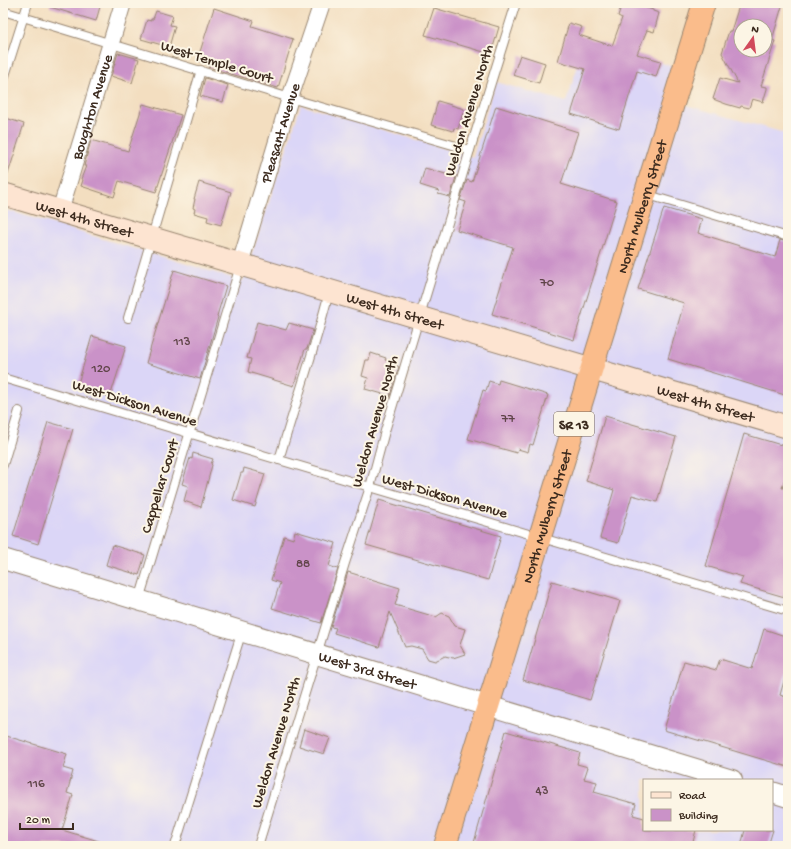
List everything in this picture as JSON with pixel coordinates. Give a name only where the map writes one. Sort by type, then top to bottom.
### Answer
[{"type":"highway","name":"North Mulberry Street","points":[[445,846],[704,3]]},
{"type":"main road","name":"West 4th Street","points":[[3,194],[788,427]]},
{"type":"street","name":"Boughton Avenue","points":[[60,211],[123,3]]},
{"type":"street","name":"Pleasant Avenue","points":[[240,264],[290,98],[322,3]]},
{"type":"street","name":"West 3rd Street","points":[[3,559],[729,779]]},
{"type":"street","points":[[773,792],[788,797]]},
{"type":"lane","points":[[3,82],[28,3]]},
{"type":"lane","name":"Weldon Avenue North","points":[[258,846],[370,487],[385,431],[516,3]]},
{"type":"lane","name":"West Temple Court","points":[[3,11],[290,98],[470,150]]},
{"type":"lane","points":[[128,318],[201,70]]},
{"type":"lane","points":[[645,194],[788,237]]},
{"type":"lane","name":"Cappellar Court","points":[[139,600],[240,264]]},
{"type":"lane","points":[[279,460],[318,336],[330,291]]},
{"type":"lane","name":"West Dickson Avenue","points":[[3,378],[788,612]]},
{"type":"lane","points":[[4,460],[19,411]]},
{"type":"lane","points":[[175,846],[242,631]]},
{"type":"shaded area","points":[[587,38],[686,71],[675,102],[788,134],[788,846],[3,846],[3,209],[243,281],[301,105],[473,157],[496,82],[566,102]]},
{"type":"building","points":[[50,3],[101,3],[96,21],[50,7]]},
{"type":"building","points":[[622,3],[631,3],[659,13],[654,32],[647,30],[637,54],[661,61],[656,77],[637,71],[619,129],[571,114],[585,69],[558,61],[569,23],[582,27],[579,35],[612,46],[622,18],[618,16]]},
{"type":"building","points":[[740,3],[783,3],[773,37],[773,18],[735,18]]},
{"type":"building","points":[[214,8],[254,21],[252,26],[293,39],[278,88],[208,67],[209,65],[197,61]]},
{"type":"building","points":[[434,8],[499,27],[491,54],[425,35]]},
{"type":"building","points":[[156,11],[173,16],[170,25],[175,26],[169,47],[141,39],[147,20],[151,21],[151,19],[153,19]]},
{"type":"building","points":[[733,25],[733,58],[770,58],[761,86],[767,87],[763,102],[752,99],[749,108],[741,106],[740,108],[713,99],[720,78],[738,83],[722,53],[729,31],[731,31]]},
{"type":"building","points":[[118,53],[139,59],[132,83],[111,76]]},
{"type":"building","points":[[520,55],[545,63],[539,83],[513,75]]},
{"type":"building","points":[[205,78],[228,85],[223,102],[200,96]]},
{"type":"building","points":[[438,101],[464,109],[458,129],[454,128],[453,131],[431,125]]},
{"type":"building","points":[[143,104],[181,115],[156,192],[119,181],[114,197],[81,186],[83,180],[81,179],[86,166],[84,166],[91,140],[128,151]]},
{"type":"building","points":[[496,106],[578,132],[561,184],[617,201],[574,340],[492,314],[513,247],[457,230],[466,202],[460,200],[467,180],[472,182]]},
{"type":"building","points":[[3,117],[24,124],[6,180],[3,180]]},
{"type":"building","points":[[425,168],[456,177],[450,197],[438,194],[439,191],[420,185]]},
{"type":"building","points":[[199,182],[231,192],[221,225],[207,221],[208,217],[194,213],[194,199]]},
{"type":"building","points":[[664,208],[702,219],[698,233],[775,257],[780,240],[788,242],[788,396],[668,359],[684,303],[638,289]]},
{"type":"building","points":[[174,270],[226,286],[200,379],[146,363]]},
{"type":"building","points":[[257,322],[286,330],[289,323],[313,330],[307,349],[305,349],[294,386],[248,372],[251,359],[247,358]]},
{"type":"building","points":[[92,336],[126,346],[110,397],[77,387]]},
{"type":"building","points":[[371,353],[386,358],[385,360],[397,363],[396,366],[399,367],[390,396],[365,389],[368,378],[362,376],[366,360],[369,360]]},
{"type":"building","points":[[499,380],[548,395],[533,445],[530,444],[528,452],[518,449],[517,453],[468,439],[483,390],[486,391],[489,381],[498,384]]},
{"type":"building","points":[[605,416],[676,437],[657,502],[632,495],[618,543],[600,538],[614,490],[586,481]]},
{"type":"building","points":[[48,422],[73,429],[38,544],[13,536]]},
{"type":"building","points":[[744,434],[788,447],[788,467],[782,488],[788,487],[788,598],[740,584],[743,577],[706,566]]},
{"type":"building","points":[[193,453],[213,459],[201,507],[184,501],[188,486],[182,484]]},
{"type":"building","points":[[244,468],[265,474],[255,507],[233,500],[241,473],[243,473]]},
{"type":"building","points":[[379,500],[501,536],[488,580],[366,545]]},
{"type":"building","points":[[295,531],[336,543],[329,566],[338,569],[321,623],[272,608],[280,583],[271,580],[284,536],[293,539]]},
{"type":"building","points":[[112,545],[145,555],[139,575],[106,565]]},
{"type":"building","points":[[348,572],[400,588],[395,605],[436,617],[442,613],[449,616],[455,626],[465,629],[460,645],[465,654],[453,658],[445,656],[435,661],[428,659],[422,649],[411,646],[405,647],[390,612],[379,647],[334,633],[336,628],[331,627]]},
{"type":"building","points":[[552,581],[620,601],[590,700],[523,680]]},
{"type":"building","points":[[764,629],[788,637],[788,667],[780,695],[788,698],[788,767],[664,730],[684,661],[716,670],[720,659],[752,669]]},
{"type":"building","points":[[304,729],[330,738],[324,754],[299,746]]},
{"type":"building","points":[[506,731],[580,753],[577,764],[588,767],[584,779],[597,782],[594,792],[636,804],[633,815],[643,818],[643,831],[696,831],[692,846],[473,846]]},
{"type":"building","points":[[3,735],[67,754],[63,768],[73,771],[67,793],[73,795],[62,830],[102,842],[102,846],[3,846]]},
{"type":"building","points":[[745,831],[773,831],[768,846],[741,846]]}]
